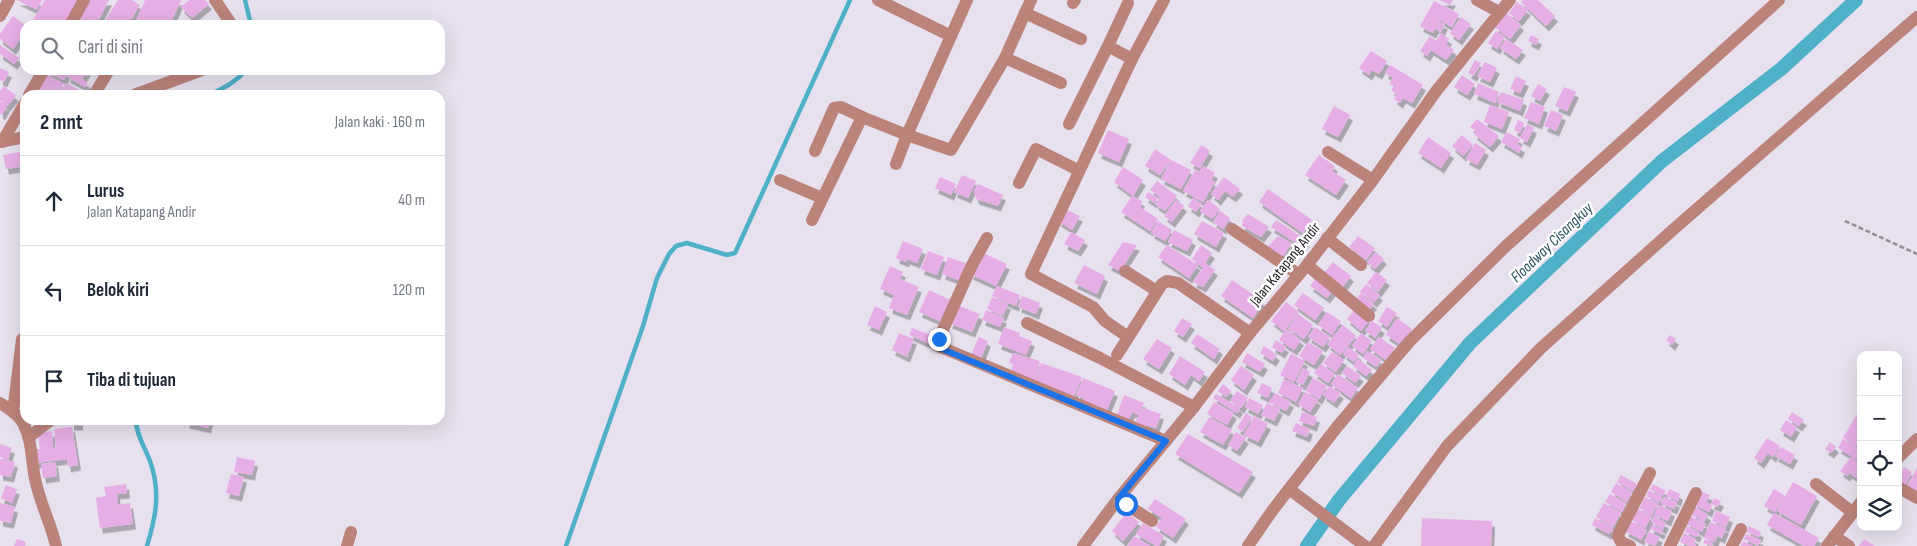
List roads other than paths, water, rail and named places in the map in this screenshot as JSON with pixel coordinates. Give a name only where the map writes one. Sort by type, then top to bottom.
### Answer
[{"type":"street","points":[[0,16],[9,0]]},
{"type":"street","points":[[73,20],[84,0]]},
{"type":"street","points":[[215,0],[229,20]]},
{"type":"street","points":[[878,0],[952,36]]},
{"type":"street","points":[[896,164],[967,0]]},
{"type":"street","points":[[815,151],[834,108],[841,107],[907,135],[951,150],[1005,58],[1031,0]]},
{"type":"street","points":[[1128,337],[1104,321],[1093,307],[1031,274],[1132,58],[1164,0]]},
{"type":"street","points":[[1477,0],[1499,12]]},
{"type":"street","name":"Jalan Katapang Andir","points":[[1083,546],[1118,499],[1194,407],[1250,333],[1303,270],[1373,180],[1437,90],[1510,0]]},
{"type":"street","points":[[1248,546],[1272,511],[1337,427],[1409,342],[1505,246],[1779,0]]},
{"type":"street","points":[[1069,124],[1128,3]]},
{"type":"street","points":[[1025,13],[1081,39]]},
{"type":"street","points":[[1374,546],[1448,446],[1541,348],[1675,228],[1917,17]]},
{"type":"street","points":[[1108,46],[1132,58]]},
{"type":"street","points":[[1005,58],[1061,84]]},
{"type":"street","points":[[32,90],[41,75]]},
{"type":"street","points":[[97,90],[106,75]]},
{"type":"street","points":[[148,90],[188,75]]},
{"type":"street","points":[[1,142],[20,110]]},
{"type":"street","points":[[812,220],[862,116]]},
{"type":"street","points":[[1,142],[20,138]]},
{"type":"street","points":[[1019,183],[1036,149],[1078,170]]},
{"type":"street","points":[[1328,152],[1373,180]]},
{"type":"street","points":[[780,180],[822,198]]},
{"type":"street","points":[[1232,230],[1303,270],[1369,316]]},
{"type":"street","points":[[986,238],[937,343],[938,346],[1166,441]]},
{"type":"street","points":[[1327,238],[1361,265]]},
{"type":"street","points":[[1125,271],[1157,291]]},
{"type":"street","points":[[1117,355],[1157,291],[1167,280],[1178,283],[1250,333]]},
{"type":"street","points":[[1027,324],[1100,358],[1194,407]]},
{"type":"street","points":[[13,412],[20,381]]},
{"type":"street","points":[[0,403],[20,420]]},
{"type":"street","points":[[24,425],[29,437],[36,485],[56,546]]},
{"type":"street","points":[[29,437],[44,425]]},
{"type":"street","points":[[1902,454],[1917,439]]},
{"type":"street","points":[[1630,546],[1621,542],[1618,533],[1650,473]]},
{"type":"street","points":[[1816,484],[1857,507],[1831,541],[1848,546]]},
{"type":"street","points":[[1902,489],[1917,498]]},
{"type":"street","points":[[1289,490],[1365,546]]},
{"type":"street","points":[[1670,546],[1696,493]]},
{"type":"street","points":[[1118,499],[1152,520]]},
{"type":"street","points":[[1732,546],[1741,529]]},
{"type":"street","points":[[347,546],[352,532]]},
{"type":"waterway","points":[[245,0],[250,20]]},
{"type":"waterway","points":[[566,546],[643,326],[657,278],[669,254],[676,246],[687,243],[727,255],[735,253],[850,0]]},
{"type":"waterway","name":"Floodway Cisangkuy","points":[[1307,546],[1339,500],[1470,343],[1662,161],[1781,69],[1856,0]]},
{"type":"waterway","points":[[218,90],[242,75]]},
{"type":"waterway","points":[[136,425],[150,461],[156,494],[155,514],[147,546]]}]
